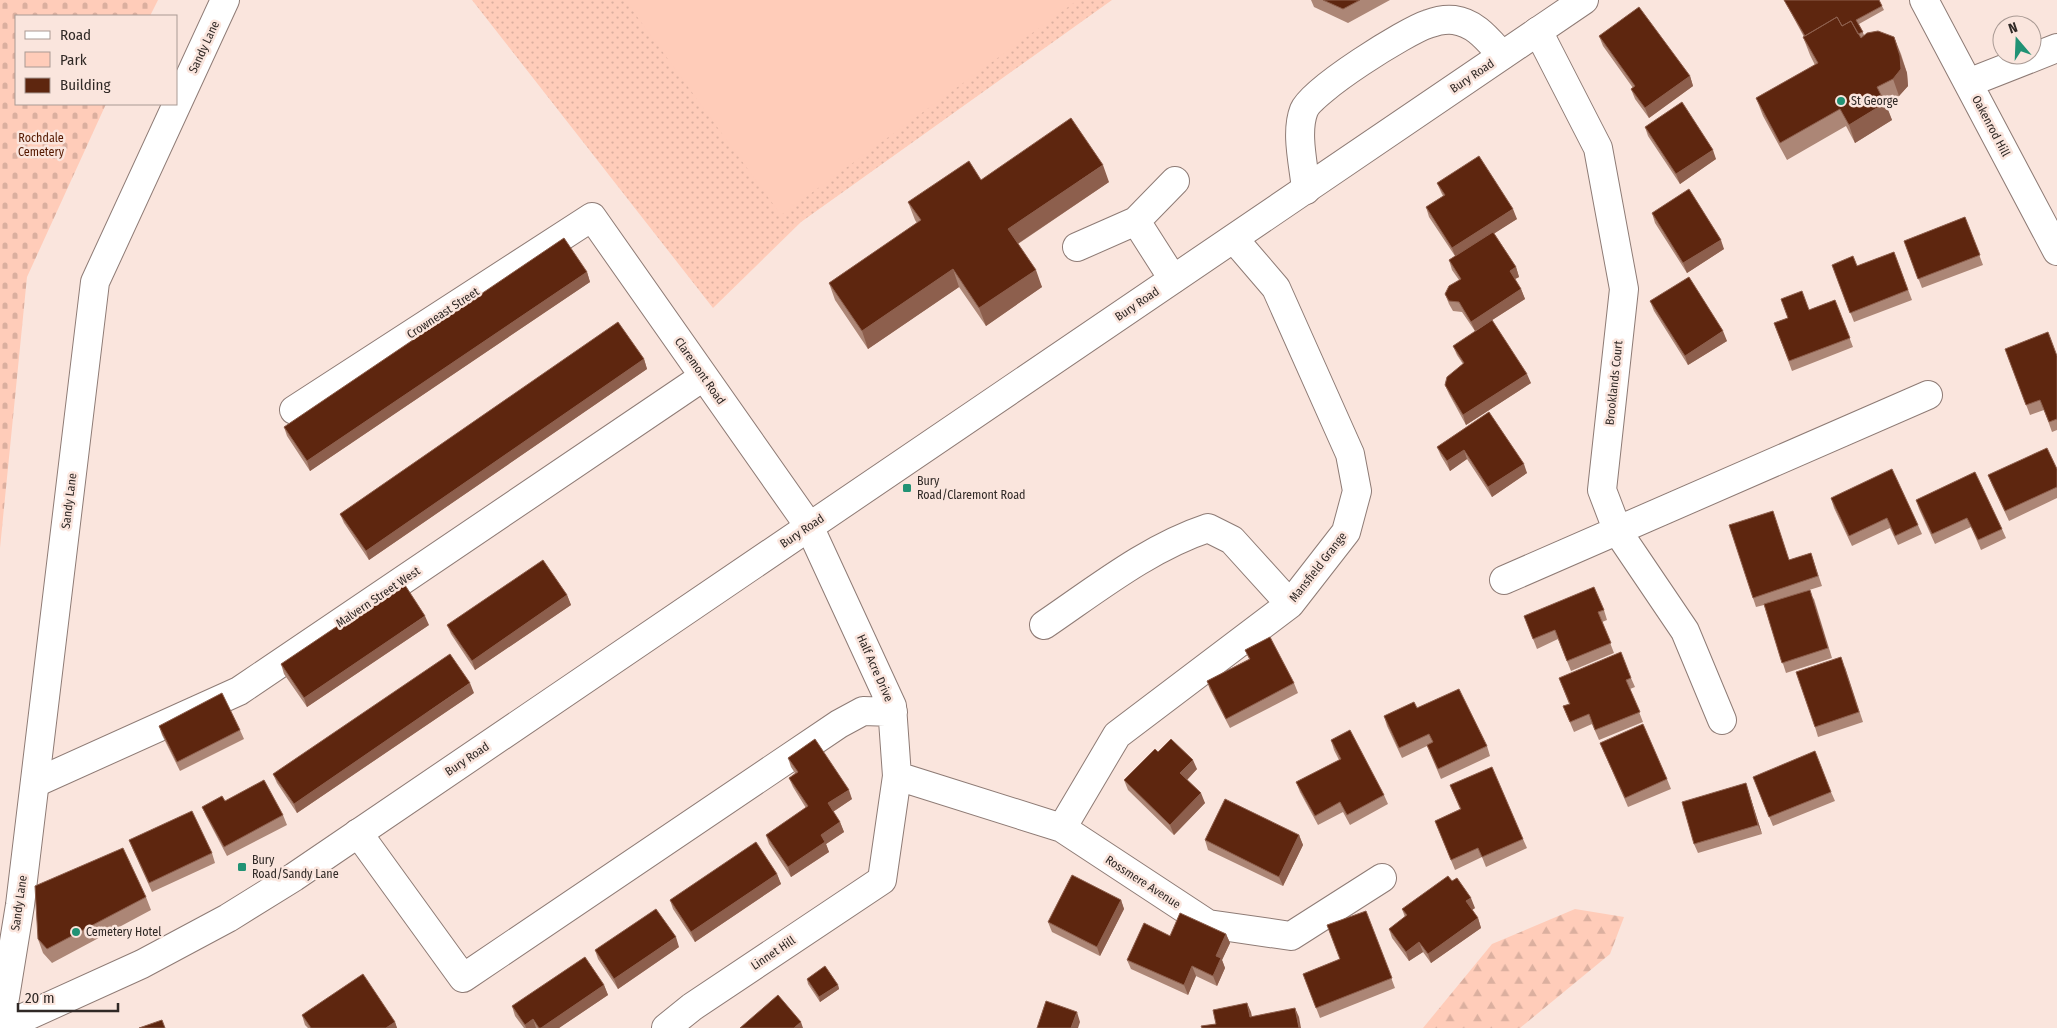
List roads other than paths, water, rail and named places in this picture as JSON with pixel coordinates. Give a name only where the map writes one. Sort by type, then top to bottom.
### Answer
[{"type":"street","name":"Sandy Lane","points":[[178,103],[226,0]]},
{"type":"street","name":"Bury Road","points":[[1,1028],[142,964],[210,927],[294,877],[1584,0]]},
{"type":"street","name":"Oakenrod Hill","points":[[1924,0],[2057,251]]},
{"type":"street","points":[[1306,190],[1301,131],[1303,112],[1307,103],[1318,93],[1392,42],[1426,24],[1452,20],[1475,27],[1502,55]]},
{"type":"street","name":"Brooklands Court","points":[[1538,31],[1598,148],[1624,289],[1602,490],[1618,532],[1686,632],[1722,720]]},
{"type":"street","points":[[1968,83],[2057,48]]},
{"type":"street","name":"Sandy Lane","points":[[1,1028],[20,905],[95,282],[177,105]]},
{"type":"street","points":[[1077,247],[1136,222],[1175,181]]},
{"type":"street","name":"Claremont Road","points":[[592,217],[809,526]]},
{"type":"street","name":"Crowneast Street","points":[[294,410],[592,217]]},
{"type":"street","points":[[1136,222],[1173,279]]},
{"type":"street","name":"Mansfield Grange","points":[[1062,828],[1117,735],[1290,604],[1346,532],[1357,491],[1350,454],[1276,288],[1234,238]]},
{"type":"street","name":"Malvern Street West","points":[[35,784],[240,691],[704,377]]},
{"type":"street","points":[[1504,580],[1618,532],[1928,395]]},
{"type":"street","name":"Half Acre Drive","points":[[809,526],[892,706],[897,776],[882,880]]},
{"type":"street","points":[[1044,625],[1142,559],[1182,536],[1208,528],[1232,540],[1290,604]]},
{"type":"street","points":[[358,833],[462,978],[839,724],[863,711],[893,712]]},
{"type":"street","name":"Rossmere Avenue","points":[[897,776],[1062,828],[1208,924],[1291,936],[1382,878]]},
{"type":"street","name":"Linnet Hill","points":[[666,1028],[692,1007],[882,880]]},
{"type":"place","name":"St George","points":[[1841,101]]},
{"type":"place","name":"Bury Road/Claremont Road","points":[[907,488]]},
{"type":"place","name":"Bury Road/Sandy Lane","points":[[242,867]]},
{"type":"place","name":"Cemetery Hotel","points":[[76,932]]},
{"type":"park label","name":"Rochdale Cemetery","points":[[41,145]]}]
